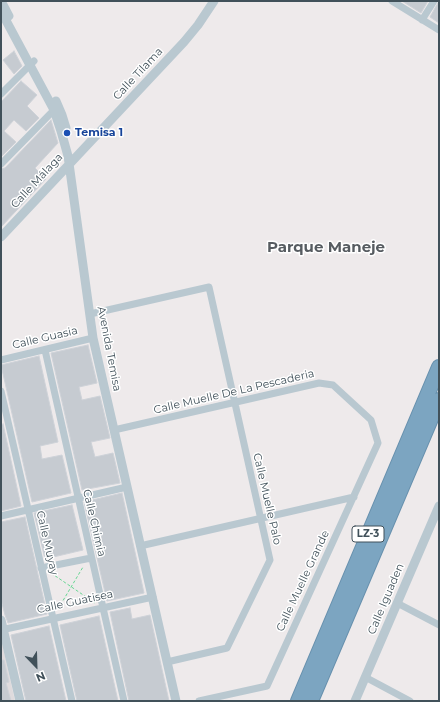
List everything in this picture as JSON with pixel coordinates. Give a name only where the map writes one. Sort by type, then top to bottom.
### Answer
[{"type":"highway","name":"LZ-3","points":[[298,701],[439,367]]},
{"type":"highway","name":"LZ-3","points":[[311,701],[439,400]]},
{"type":"street","name":"Avenida Temisa","points":[[1,1],[54,110],[72,161]]},
{"type":"street","name":"Calle Tilama","points":[[72,161],[184,42],[198,25],[214,1]]},
{"type":"street","points":[[422,20],[434,1]]},
{"type":"street","points":[[394,2],[439,30]]},
{"type":"street","name":"Avenida Temisa","points":[[1,11],[62,115],[72,161],[93,338],[176,701]]},
{"type":"street","points":[[1,94],[32,63]]},
{"type":"street","points":[[1,164],[54,110]]},
{"type":"street","name":"Calle Málaga","points":[[1,237],[72,161]]},
{"type":"street","name":"Calle Muelle Palo","points":[[90,314],[209,287],[270,560],[227,648],[167,662]]},
{"type":"street","name":"Calle Guasia","points":[[1,360],[93,338]]},
{"type":"street","name":"Calle Chimia","points":[[45,350],[91,558],[100,606],[124,701]]},
{"type":"street","name":"Calle Muelle De La Pescaderia","points":[[114,430],[319,383],[333,385],[371,420]]},
{"type":"street","name":"Calle Muyay","points":[[1,391],[28,510],[44,567],[55,615],[72,701]]},
{"type":"street","name":"Calle Muelle Grande","points":[[199,701],[267,686],[378,443],[371,420]]},
{"type":"street","points":[[1,516],[127,487]]},
{"type":"street","points":[[140,546],[354,497]]},
{"type":"street","name":"Calle Iguaden","points":[[355,701],[438,510]]},
{"type":"street","points":[[44,567],[91,558]]},
{"type":"street","name":"Calle Guatisea","points":[[2,630],[55,615],[153,597]]},
{"type":"street","points":[[397,603],[439,625]]},
{"type":"street","points":[[1,620],[2,630],[20,701]]},
{"type":"street","points":[[365,677],[410,701]]},
{"type":"path","points":[[44,567],[100,606]]},
{"type":"path","points":[[55,615],[83,567]]},
{"type":"shaded area","points":[[1,638],[15,701],[1,701]]},
{"type":"building","points":[[402,1],[428,1],[421,13]]},
{"type":"building","points":[[439,1],[439,23],[430,17]]},
{"type":"building","points":[[14,51],[22,66],[14,74],[3,60]]},
{"type":"building","points":[[21,81],[37,95],[27,106],[39,118],[26,131],[14,120],[4,131],[16,142],[1,157],[1,102]]},
{"type":"building","points":[[51,120],[58,143],[35,168],[46,179],[1,227],[1,169],[5,168]]},
{"type":"building","points":[[88,345],[97,383],[79,387],[82,400],[100,396],[110,438],[91,442],[95,457],[113,453],[120,483],[82,490],[51,353]]},
{"type":"building","points":[[39,356],[58,442],[40,446],[42,459],[62,455],[71,493],[32,502],[1,365]]},
{"type":"building","points":[[3,424],[21,506],[1,511],[1,425]]},
{"type":"building","points":[[122,493],[144,593],[107,601],[84,502]]},
{"type":"building","points":[[72,505],[83,550],[45,559],[34,513]]},
{"type":"building","points":[[25,517],[47,614],[8,623],[1,600],[1,522]]},
{"type":"building","points":[[130,608],[132,619],[150,615],[169,701],[129,701],[110,612]]},
{"type":"building","points":[[99,616],[118,701],[77,701],[60,625]]},
{"type":"building","points":[[49,626],[66,701],[26,701],[11,635]]},
{"type":"building","points":[[1,660],[4,660],[9,682],[6,683],[11,701],[1,701]]},
{"type":"place","name":"Temisa 1","points":[[67,133]]},
{"type":"district","name":"Parque Maneje","points":[[326,248]]}]
